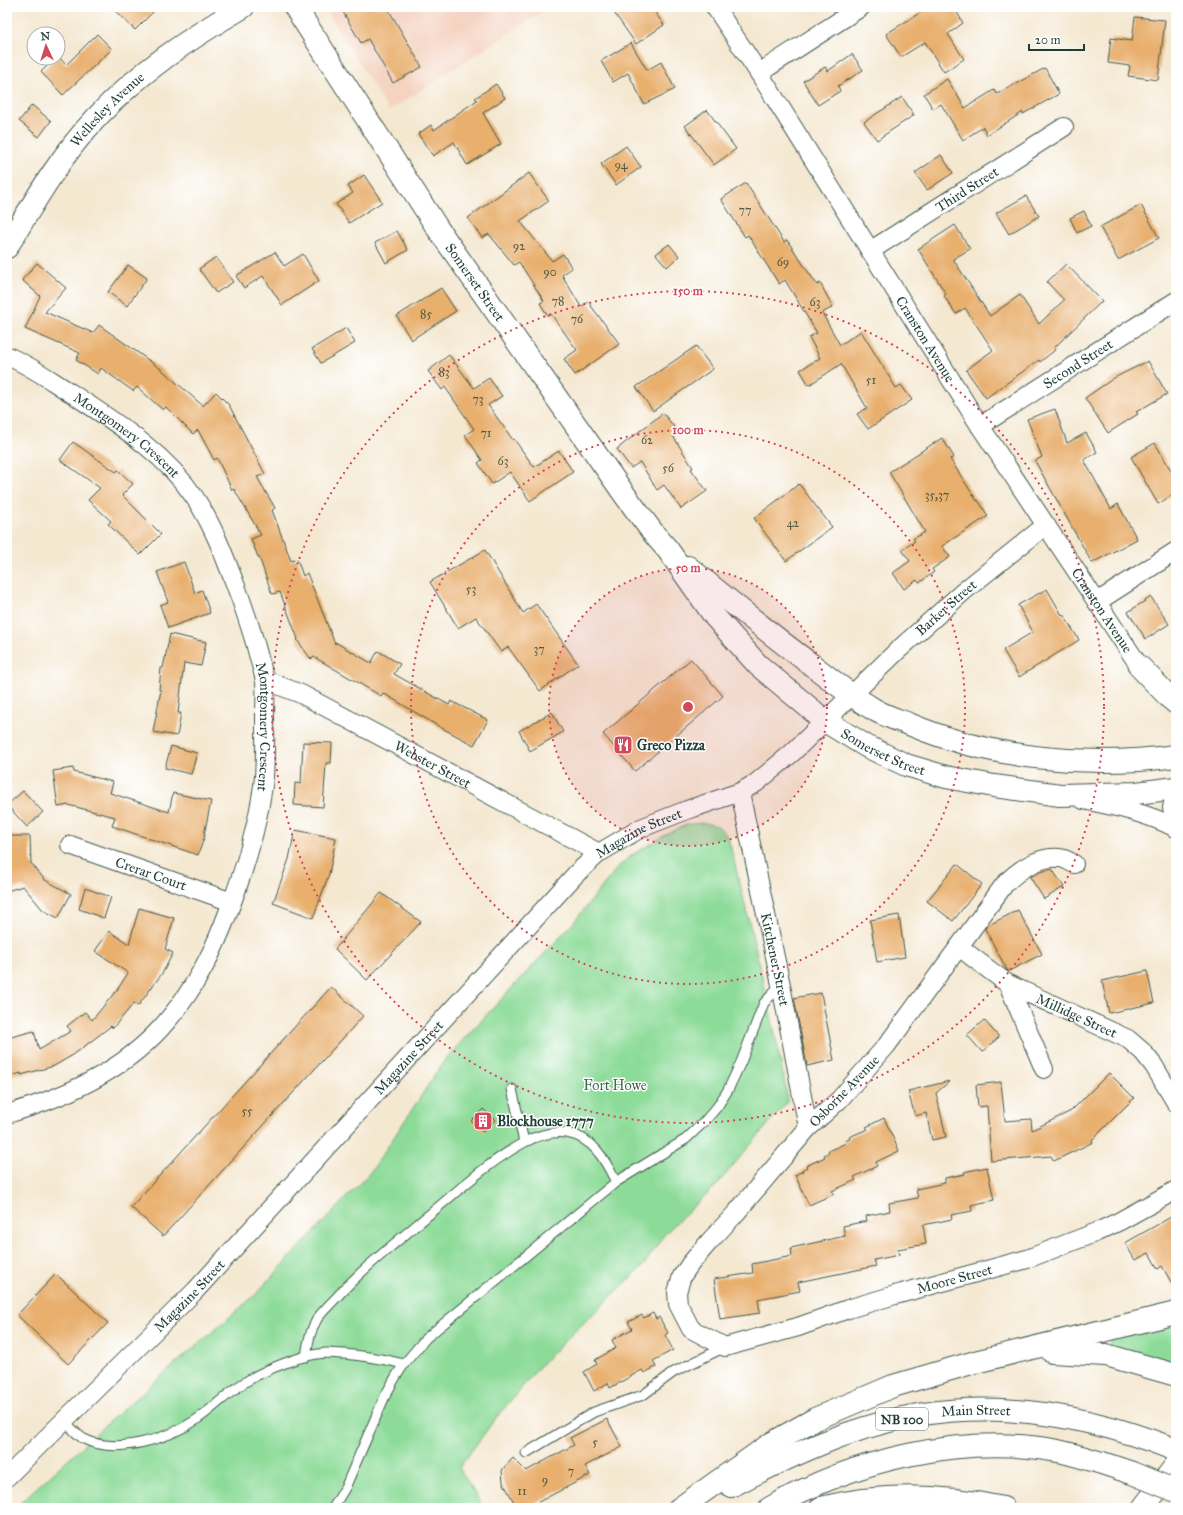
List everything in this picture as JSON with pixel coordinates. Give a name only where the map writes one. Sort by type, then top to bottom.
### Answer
[{"type":"main road","name":"Wellesley Avenue","points":[[7,247],[36,198],[59,164],[101,112],[121,92],[164,57],[243,7]]},
{"type":"main road","name":"Somerset Street","points":[[295,7],[438,229],[632,504],[668,550],[715,617],[753,660],[825,722],[866,746],[906,765],[946,777],[994,786],[1060,795],[1136,793],[1176,788]]},
{"type":"main road","name":"Somerset Street","points":[[668,550],[783,644],[876,711],[957,742],[1056,760],[1098,762],[1176,756]]},
{"type":"main road","points":[[1140,667],[1176,703]]},
{"type":"main road","points":[[680,1508],[772,1443],[852,1402],[927,1375],[1176,1313]]},
{"type":"main road","points":[[1025,1350],[1106,1355],[1176,1375]]},
{"type":"main road","name":"Main Street","points":[[694,1508],[760,1471],[810,1448],[885,1423],[924,1414],[966,1411],[1005,1411],[1047,1414],[1087,1421],[1127,1431],[1176,1450]]},
{"type":"main road","name":"NB 100","points":[[770,1508],[814,1486],[858,1469],[896,1457],[936,1450],[972,1447],[1029,1448],[1058,1452],[1102,1463],[1132,1473],[1176,1491]]},
{"type":"main road","points":[[1143,1508],[1176,1465]]},
{"type":"main road","points":[[821,1508],[860,1501],[905,1497],[940,1497],[1003,1508]]},
{"type":"street","name":"Cranston Avenue","points":[[715,7],[760,73],[980,426],[1140,667]]},
{"type":"street","points":[[760,73],[861,7]]},
{"type":"street","name":"Third Street","points":[[870,251],[1064,127]]},
{"type":"street","name":"Second Street","points":[[980,426],[1176,301]]},
{"type":"street","name":"Montgomery Crescent","points":[[7,356],[38,372],[126,429],[149,447],[171,468],[195,498],[225,557],[253,632],[265,680],[263,784],[255,827],[247,860],[232,902],[216,944],[199,977],[167,1022],[121,1063],[96,1079],[67,1094],[35,1106],[7,1114]]},
{"type":"street","name":"Barker Street","points":[[852,695],[896,652],[964,591],[1046,525]]},
{"type":"street","points":[[1097,602],[1176,551]]},
{"type":"street","name":"Webster Street","points":[[265,680],[301,694],[599,853]]},
{"type":"street","name":"Magazine Street","points":[[7,1477],[195,1291],[576,874],[599,853],[641,828],[740,792],[756,783],[792,753],[852,695]]},
{"type":"street","points":[[1176,788],[1172,808],[1176,827]]},
{"type":"street","name":"Kitchener Street","points":[[740,792],[781,985],[808,1128]]},
{"type":"street","points":[[1060,795],[1111,806],[1176,827]]},
{"type":"street","name":"Crerar Court","points":[[70,845],[232,902]]},
{"type":"street","name":"Osborne Avenue","points":[[725,1347],[692,1329],[678,1304],[677,1292],[682,1276],[691,1263],[736,1213],[808,1128],[839,1100],[887,1045],[1012,876],[1029,865],[1051,858],[1060,858],[1074,864]]},
{"type":"street","name":"Millidge Street","points":[[959,947],[1008,984],[1128,1039],[1144,1052],[1176,1103]]},
{"type":"street","points":[[1008,984],[1044,1069]]},
{"type":"street","name":"Moore Street","points":[[725,1347],[798,1326],[848,1308],[1027,1259],[1070,1244],[1103,1229],[1176,1190]]},
{"type":"lane","points":[[333,1508],[345,1488],[385,1396],[404,1364],[426,1338],[616,1182],[686,1139],[717,1107],[728,1090],[742,1062],[764,1003],[781,985]]},
{"type":"lane","points":[[512,1089],[524,1142]]},
{"type":"lane","points":[[306,1357],[309,1335],[318,1319],[353,1278],[497,1159],[524,1142],[539,1136],[554,1133],[567,1133],[578,1137],[590,1143],[604,1158],[616,1182]]},
{"type":"lane","points":[[526,1453],[600,1409],[634,1400],[674,1372],[725,1347]]},
{"type":"lane","points":[[64,1421],[82,1438],[94,1443],[118,1446],[161,1437],[182,1428],[213,1408],[234,1389],[247,1380],[264,1371],[306,1357],[327,1353],[372,1356],[404,1364]]},
{"type":"shaded area","points":[[324,7],[549,7],[389,111]]},
{"type":"green space","name":"Fort Howe","points":[[704,823],[718,826],[728,837],[768,1001],[788,1101],[714,1188],[664,1235],[644,1265],[545,1360],[495,1419],[459,1468],[484,1508],[16,1508],[114,1417],[254,1296],[373,1169],[446,1058],[574,922],[618,867],[632,855],[667,834],[688,824]]},
{"type":"green space","points":[[1176,1322],[1176,1367],[1109,1349],[1110,1339]]},
{"type":"building","points":[[111,7],[158,7],[135,30]]},
{"type":"building","points":[[352,7],[387,7],[422,67],[393,83],[368,39],[361,43],[343,12]]},
{"type":"building","points":[[610,7],[651,7],[664,25],[636,44]]},
{"type":"building","points":[[929,7],[954,7],[963,23],[948,34],[964,59],[944,72],[925,42],[901,57],[886,34]]},
{"type":"building","points":[[1135,17],[1165,20],[1158,80],[1128,76],[1130,66],[1108,63],[1111,38],[1132,41]]},
{"type":"building","points":[[97,34],[112,49],[63,95],[41,72],[47,66],[66,65]]},
{"type":"building","points":[[631,43],[647,70],[661,62],[675,89],[644,104],[628,73],[613,82],[601,61]]},
{"type":"building","points":[[852,54],[863,70],[838,86],[840,91],[818,105],[803,81],[825,67],[828,71]]},
{"type":"building","points":[[1045,68],[1059,94],[1023,114],[1023,112],[987,135],[983,127],[963,140],[941,104],[933,109],[924,94],[947,79],[965,108],[994,90],[997,94]]},
{"type":"building","points":[[496,84],[505,98],[483,113],[501,144],[467,165],[454,142],[433,156],[418,134],[431,125],[434,130],[477,100],[475,98]]},
{"type":"building","points":[[902,97],[914,115],[877,140],[864,122]]},
{"type":"building","points":[[32,105],[51,121],[39,137],[19,121]]},
{"type":"building","points":[[707,110],[736,149],[714,165],[685,126]]},
{"type":"building","points":[[626,146],[641,167],[616,185],[601,164]]},
{"type":"building","points":[[941,155],[953,173],[927,190],[915,173]]},
{"type":"building","points":[[529,173],[549,201],[520,221],[552,261],[563,254],[572,268],[562,275],[581,307],[588,302],[619,343],[575,375],[564,359],[577,350],[551,314],[548,316],[540,303],[544,301],[519,262],[514,265],[489,234],[482,238],[468,218]]},
{"type":"building","points":[[364,175],[382,202],[349,223],[336,204],[353,193],[348,186]]},
{"type":"building","points":[[746,183],[784,242],[787,240],[817,285],[820,283],[833,307],[822,313],[840,345],[861,331],[896,388],[901,385],[912,400],[868,429],[857,414],[867,408],[841,364],[809,385],[800,370],[820,358],[809,337],[817,333],[785,280],[779,284],[748,235],[745,237],[721,199]]},
{"type":"building","points":[[1026,196],[1039,216],[1009,234],[996,213]]},
{"type":"building","points":[[1141,205],[1159,238],[1118,260],[1100,227]]},
{"type":"building","points":[[1084,211],[1091,226],[1077,233],[1070,218]]},
{"type":"building","points":[[955,225],[970,249],[953,259],[990,316],[1020,295],[1039,324],[1064,300],[1047,282],[1066,264],[1102,301],[1054,348],[1055,350],[1040,362],[1039,360],[986,398],[966,370],[993,350],[965,308],[956,314],[944,296],[946,294],[918,249]]},
{"type":"building","points":[[397,231],[408,250],[386,263],[375,243]]},
{"type":"building","points":[[669,244],[679,256],[667,267],[656,254]]},
{"type":"building","points":[[275,252],[284,266],[303,254],[319,281],[282,305],[263,276],[244,288],[236,276]]},
{"type":"building","points":[[216,257],[233,282],[216,293],[199,269]]},
{"type":"building","points":[[37,263],[66,288],[45,312],[93,333],[99,325],[161,369],[203,406],[216,392],[229,405],[265,474],[257,477],[275,508],[272,510],[291,561],[297,559],[303,576],[307,573],[335,644],[335,642],[371,663],[378,651],[400,664],[394,674],[449,705],[451,701],[488,720],[474,745],[438,726],[383,693],[381,696],[314,657],[311,659],[297,640],[298,639],[280,592],[272,594],[251,539],[261,535],[234,489],[232,490],[217,458],[214,460],[198,430],[193,434],[166,407],[163,410],[137,387],[133,391],[101,368],[98,374],[76,360],[80,353],[25,329],[40,296],[22,280]]},
{"type":"building","points":[[128,265],[147,278],[127,306],[108,292]]},
{"type":"building","points":[[441,288],[456,311],[411,340],[397,316]]},
{"type":"building","points":[[346,328],[355,343],[321,363],[312,349]]},
{"type":"building","points":[[696,346],[713,369],[653,411],[636,387]]},
{"type":"building","points":[[449,355],[474,388],[489,378],[502,396],[488,405],[534,467],[559,451],[573,472],[530,501],[510,472],[492,484],[478,463],[482,460],[465,435],[474,429],[445,387],[442,390],[428,371]]},
{"type":"building","points":[[1148,361],[1167,394],[1136,412],[1138,414],[1108,433],[1085,398],[1114,378]]},
{"type":"building","points":[[1055,409],[1067,443],[1086,433],[1097,452],[1084,460],[1111,509],[1118,504],[1137,539],[1092,563],[1035,461],[1042,457],[1027,419]]},
{"type":"building","points":[[663,413],[678,432],[673,436],[693,468],[691,469],[707,491],[681,509],[664,485],[657,490],[640,462],[631,468],[617,449]]},
{"type":"building","points":[[942,438],[954,457],[950,459],[988,516],[942,546],[950,557],[932,569],[934,572],[919,583],[917,580],[904,589],[893,573],[910,561],[902,550],[915,541],[913,539],[925,532],[889,472]]},
{"type":"building","points":[[73,442],[116,472],[118,470],[133,484],[122,495],[161,534],[140,555],[108,524],[111,521],[88,500],[100,488],[60,460]]},
{"type":"building","points":[[1155,443],[1176,479],[1176,493],[1158,504],[1131,457]]},
{"type":"building","points":[[799,484],[832,527],[786,561],[754,518]]},
{"type":"building","points":[[485,550],[523,613],[536,604],[578,664],[540,691],[508,647],[501,652],[476,617],[458,628],[430,582]]},
{"type":"building","points":[[184,562],[195,593],[202,590],[210,613],[168,628],[160,605],[168,602],[157,572]]},
{"type":"building","points":[[1047,589],[1079,640],[1019,677],[1003,650],[1033,632],[1018,605]]},
{"type":"building","points":[[1151,597],[1169,624],[1146,639],[1128,612]]},
{"type":"building","points":[[170,634],[206,642],[201,666],[184,663],[178,713],[181,713],[177,736],[153,732],[161,690],[159,690],[161,668],[163,668]]},
{"type":"building","points":[[691,659],[723,696],[635,771],[603,734]]},
{"type":"building","points":[[552,712],[563,732],[530,751],[519,731]]},
{"type":"building","points":[[303,742],[332,743],[331,763],[326,763],[323,807],[294,805],[295,783],[301,784]]},
{"type":"building","points":[[171,746],[197,753],[191,774],[165,768]]},
{"type":"building","points":[[73,768],[74,772],[113,782],[110,793],[169,812],[173,793],[211,801],[205,835],[198,855],[112,826],[115,817],[68,805],[58,807],[53,771]]},
{"type":"building","points":[[23,791],[43,812],[27,827],[7,805]]},
{"type":"building","points":[[295,830],[336,838],[329,874],[313,918],[273,903],[289,859]]},
{"type":"building","points":[[7,836],[30,836],[31,863],[45,880],[71,894],[58,918],[43,910],[23,886],[7,891]]},
{"type":"building","points":[[957,864],[982,884],[953,921],[927,901]]},
{"type":"building","points":[[1052,869],[1064,887],[1044,899],[1030,877],[1040,872]]},
{"type":"building","points":[[85,888],[111,897],[104,918],[79,909]]},
{"type":"building","points":[[381,893],[421,922],[367,980],[335,949]]},
{"type":"building","points":[[139,908],[174,918],[165,949],[173,953],[163,972],[138,1006],[134,1003],[113,1028],[111,1026],[73,1055],[54,1066],[21,1075],[21,1073],[7,1077],[7,1038],[34,1031],[39,1050],[71,1031],[67,1026],[85,1012],[92,1020],[117,990],[128,973],[95,951],[109,931],[129,944]]},
{"type":"building","points":[[1018,910],[1042,954],[1009,971],[1007,970],[985,929],[987,926]]},
{"type":"building","points":[[899,915],[905,957],[877,962],[870,920]]},
{"type":"building","points":[[1147,971],[1154,1003],[1109,1013],[1102,981]]},
{"type":"building","points":[[331,987],[363,1016],[163,1236],[131,1207]]},
{"type":"building","points":[[821,993],[834,1060],[807,1066],[794,998]]},
{"type":"building","points":[[984,1020],[999,1037],[982,1052],[967,1035]]},
{"type":"building","points":[[1109,1073],[1134,1098],[1092,1140],[1093,1142],[1054,1161],[1051,1156],[991,1161],[987,1106],[978,1107],[976,1085],[1001,1082],[1005,1121],[1031,1119],[1032,1130],[1071,1111]]},
{"type":"building","points":[[950,1081],[936,1093],[946,1137],[932,1140],[926,1113],[915,1116],[908,1091]]},
{"type":"building","name":"Blockhouse 1777","points":[[483,1109],[495,1120],[483,1132],[471,1121]]},
{"type":"building","points":[[884,1118],[899,1151],[876,1162],[877,1166],[854,1177],[856,1180],[832,1191],[834,1194],[809,1205],[795,1175],[803,1171],[802,1170],[807,1167],[806,1166],[825,1157],[824,1155],[829,1153],[828,1151],[846,1143],[845,1141],[850,1139],[849,1137],[868,1129],[866,1127]]},
{"type":"building","points":[[987,1167],[994,1200],[971,1205],[972,1211],[951,1215],[952,1219],[923,1225],[926,1244],[898,1249],[899,1255],[874,1260],[876,1266],[798,1282],[800,1291],[758,1299],[760,1313],[720,1319],[714,1279],[753,1273],[752,1264],[792,1256],[791,1248],[845,1236],[843,1226],[867,1221],[866,1216],[890,1211],[889,1203],[918,1198],[916,1189],[945,1183],[945,1178]]},
{"type":"building","points":[[1171,1217],[1176,1225],[1176,1291],[1162,1266],[1158,1269],[1149,1253],[1135,1260],[1125,1243]]},
{"type":"building","points":[[56,1274],[108,1323],[68,1364],[17,1315]]},
{"type":"building","points":[[653,1313],[656,1319],[659,1317],[668,1333],[665,1335],[673,1350],[653,1361],[656,1367],[644,1373],[642,1370],[610,1388],[608,1383],[594,1391],[584,1372],[597,1364],[595,1360],[616,1348],[612,1340],[632,1329],[628,1322],[642,1315],[644,1318]]},
{"type":"building","points":[[607,1419],[622,1447],[585,1466],[590,1475],[527,1508],[517,1508],[503,1482],[502,1470],[513,1458],[526,1471],[574,1445],[570,1438]]},
{"type":"place","name":"Greco Pizza","points":[[623,745]]},
{"type":"place","name":"Blockhouse 1777","points":[[483,1121]]}]
